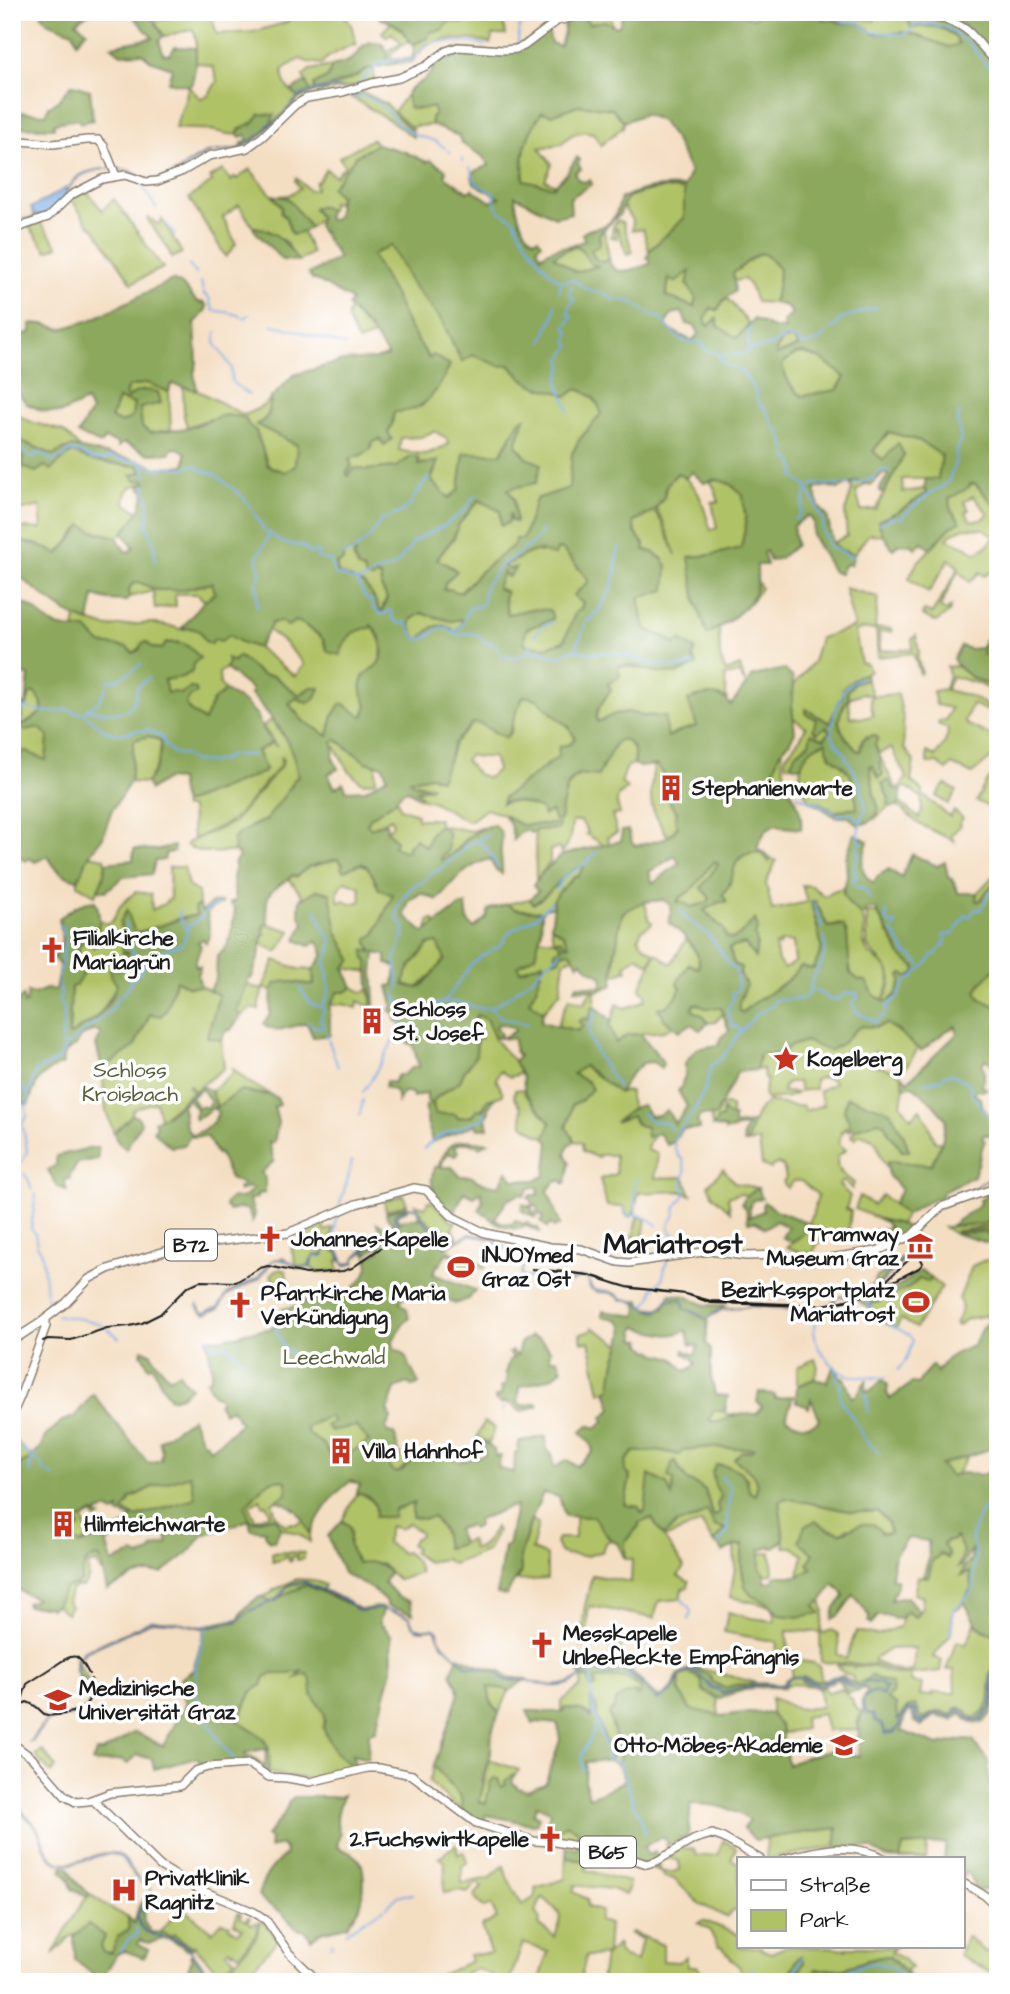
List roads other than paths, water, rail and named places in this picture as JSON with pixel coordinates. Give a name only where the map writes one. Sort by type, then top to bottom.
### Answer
[{"type":"main road","points":[[12,230],[45,218],[71,195],[115,171],[149,182],[171,176],[204,158],[251,145],[307,98],[398,79],[446,51],[458,47],[516,49],[557,21],[594,12]]},
{"type":"main road","points":[[911,12],[943,18],[957,24],[998,63]]},
{"type":"main road","points":[[12,140],[53,144],[96,140],[104,145],[115,171]]},
{"type":"main road","name":"B72","points":[[12,1340],[46,1319],[71,1299],[89,1279],[113,1268],[181,1246],[288,1233],[356,1204],[419,1187],[428,1191],[458,1220],[485,1233],[552,1247],[581,1249],[622,1263],[633,1263],[710,1251],[746,1256],[776,1255],[810,1261],[877,1251],[913,1234],[941,1208],[998,1187]]},
{"type":"main road","points":[[12,1415],[46,1326],[46,1319]]},
{"type":"main road","points":[[12,1741],[32,1758],[65,1796],[73,1802],[92,1802],[160,1866],[197,1888],[254,1912],[266,1920],[287,1951],[319,1982]]},
{"type":"main road","name":"B65","points":[[92,1802],[110,1793],[180,1786],[195,1771],[208,1767],[249,1764],[269,1777],[310,1782],[368,1768],[379,1768],[412,1775],[476,1823],[534,1841],[593,1849],[646,1864],[657,1861],[695,1839],[712,1834],[756,1857]]},
{"type":"main road","points":[[791,1857],[834,1849],[867,1851],[880,1857]]},
{"type":"main road","points":[[964,1884],[998,1907]]},
{"type":"water","points":[[411,1207],[417,1208],[445,1246],[470,1234],[493,1238],[496,1241],[469,1235],[445,1247],[425,1223],[417,1209]]},
{"type":"water","points":[[914,1231],[912,1248],[910,1253],[869,1291],[909,1252]]},
{"type":"water","points":[[329,1247],[340,1253],[345,1264],[353,1263],[355,1259],[354,1263],[345,1266],[339,1253]]},
{"type":"water","points":[[273,1260],[259,1279],[227,1295],[219,1309],[205,1314],[201,1311],[205,1313],[218,1308],[228,1293],[258,1278]]},
{"type":"water","points":[[521,1275],[550,1278],[567,1283],[580,1277],[567,1284]]},
{"type":"water","points":[[594,1290],[612,1292],[622,1299],[631,1300],[657,1311],[664,1304],[657,1312],[631,1301],[621,1300],[616,1295]]},
{"type":"water","points":[[752,1306],[822,1311],[826,1310],[822,1312]]},
{"type":"water","points":[[305,1582],[348,1601],[355,1609],[347,1601],[305,1583],[287,1587]]},
{"type":"water","points":[[287,1587],[277,1600],[247,1612],[276,1599]]},
{"type":"water","points":[[247,1612],[238,1621],[202,1628],[181,1623],[202,1627],[238,1620]]},
{"type":"water","points":[[153,1620],[181,1623],[153,1621],[85,1652],[78,1660],[78,1671],[83,1683],[78,1674],[77,1659],[84,1651]]},
{"type":"water","points":[[595,1670],[569,1684],[550,1686],[536,1682],[547,1685],[569,1683]]},
{"type":"water","points":[[623,1672],[631,1674],[658,1699],[669,1692],[679,1677],[671,1691],[665,1696],[657,1700],[637,1680]]},
{"type":"water","points":[[836,1676],[854,1686],[863,1685],[859,1687],[852,1686],[836,1677],[820,1686],[800,1678],[790,1678],[796,1677],[801,1678],[820,1685]]},
{"type":"water","points":[[991,1679],[994,1700],[992,1706],[989,1709],[993,1694]]},
{"type":"water","points":[[86,1686],[89,1692],[90,1700],[88,1707],[85,1711],[80,1714],[74,1716],[46,1722],[53,1719],[81,1713],[89,1703]]},
{"type":"water","points":[[908,1710],[900,1720],[901,1725],[894,1733],[885,1734],[882,1725],[876,1721],[883,1725],[886,1733],[894,1732],[900,1725],[899,1719]]},
{"type":"water","points":[[908,1710],[916,1710],[917,1720],[922,1722],[937,1714],[922,1723],[916,1720],[915,1711]]},
{"type":"water","points":[[12,1804],[25,1814],[36,1827],[27,1818]]},
{"type":"water","points":[[47,1852],[55,1860],[67,1863],[106,1853],[113,1853],[123,1858],[139,1880],[149,1886],[143,1884],[138,1880],[126,1863],[116,1855],[101,1855],[71,1864],[62,1863],[55,1861]]},
{"type":"waterway","points":[[826,12],[844,22],[860,22],[874,32],[904,34],[917,24],[944,27],[967,42],[986,64],[998,72]]},
{"type":"waterway","points":[[515,46],[518,42],[519,27],[530,19],[537,16],[558,17]]},
{"type":"waterway","points":[[359,84],[380,64],[410,61],[427,44],[455,42],[485,45]]},
{"type":"waterway","points":[[349,93],[378,102],[401,126],[414,134]]},
{"type":"waterway","points":[[416,135],[435,141],[445,148]]},
{"type":"waterway","points":[[470,168],[476,183],[494,194],[495,200]]},
{"type":"waterway","points":[[142,185],[156,208]]},
{"type":"waterway","points":[[495,203],[498,210],[515,220],[535,254],[556,278],[564,281],[572,279],[590,291],[602,292],[612,299],[630,301],[651,315],[661,318],[677,337],[688,342],[702,342],[705,350],[717,353],[723,363],[742,372],[771,422]]},
{"type":"waterway","points":[[167,224],[175,235]]},
{"type":"waterway","points":[[189,265],[196,274]]},
{"type":"waterway","points":[[201,282],[204,295],[210,300]]},
{"type":"waterway","points":[[559,291],[561,284]]},
{"type":"waterway","points":[[569,411],[558,382],[563,365],[561,359],[570,346],[569,331],[565,327],[572,317],[568,313],[574,300],[570,295],[571,286]]},
{"type":"waterway","points":[[210,302],[214,311]]},
{"type":"waterway","points":[[542,342],[554,315],[555,304]]},
{"type":"waterway","points":[[830,329],[836,326],[840,319],[877,307]]},
{"type":"waterway","points":[[213,310],[224,312]]},
{"type":"waterway","points":[[226,312],[239,315]]},
{"type":"waterway","points":[[240,316],[245,318],[249,315]]},
{"type":"waterway","points":[[272,325],[345,345]]},
{"type":"waterway","points":[[749,350],[750,327]]},
{"type":"waterway","points":[[216,332],[215,343],[231,367],[232,381]]},
{"type":"waterway","points":[[786,337],[806,345],[819,340],[827,332]]},
{"type":"waterway","points":[[719,355],[743,354],[751,349],[767,347],[784,338]]},
{"type":"waterway","points":[[233,383],[249,395]]},
{"type":"waterway","points":[[880,523],[893,517],[902,518],[949,480],[961,439],[957,421],[959,413]]},
{"type":"waterway","points":[[774,426],[779,430],[787,451]]},
{"type":"waterway","points":[[12,437],[18,446],[32,457],[37,453],[45,455],[51,461],[63,458],[69,451],[79,453]]},
{"type":"waterway","points":[[81,453],[91,459],[103,460],[110,457],[136,460],[160,469],[167,466],[185,468],[194,465],[215,474],[243,497],[264,530],[283,543],[303,546],[311,554],[315,551],[318,553],[317,558],[331,561],[335,574],[350,580],[355,579],[364,596],[373,602],[372,607],[381,614],[392,612],[392,618],[400,624],[406,622],[419,639],[443,627],[457,636],[465,633],[476,634],[496,646],[502,656],[507,655],[510,658],[542,650],[546,654],[560,657],[576,650],[608,654],[614,652],[644,662]]},
{"type":"waterway","points":[[787,455],[796,471],[794,477],[806,486],[824,520],[822,527],[824,536],[828,539],[827,544],[850,557],[853,555]]},
{"type":"waterway","points":[[141,461],[146,476]]},
{"type":"waterway","points":[[853,484],[889,470]]},
{"type":"waterway","points":[[343,555],[354,551],[370,537],[381,520],[400,513],[410,505],[430,477]]},
{"type":"waterway","points":[[807,487],[815,484],[849,484]]},
{"type":"waterway","points":[[146,485],[149,513],[147,526],[155,545],[155,561]]},
{"type":"waterway","points":[[796,520],[801,513],[806,492]]},
{"type":"waterway","points":[[373,574],[399,562],[412,542],[445,525],[465,510],[473,497],[478,495]]},
{"type":"waterway","points":[[465,618],[470,608],[482,605],[484,588],[498,568],[534,542],[542,530]]},
{"type":"waterway","points":[[257,607],[257,582],[260,575],[257,557],[269,533]]},
{"type":"waterway","points":[[611,589],[619,547]]},
{"type":"waterway","points":[[358,582],[369,577]]},
{"type":"waterway","points":[[576,648],[586,623],[599,610],[611,590]]},
{"type":"waterway","points":[[453,631],[459,629],[464,621]]},
{"type":"waterway","points":[[534,636],[543,626],[552,623]]},
{"type":"waterway","points":[[531,645],[531,653]]},
{"type":"waterway","points":[[646,662],[676,667],[694,664]]},
{"type":"waterway","points":[[107,683],[117,680],[142,664]]},
{"type":"waterway","points":[[994,672],[998,675]]},
{"type":"waterway","points":[[860,677],[844,688],[831,732],[835,742],[846,755],[862,790],[866,810],[857,837],[862,841],[858,847],[859,855],[854,868],[857,877],[853,883],[858,888],[863,887],[870,898]]},
{"type":"waterway","points":[[87,709],[124,711],[134,702],[137,687],[149,678]]},
{"type":"waterway","points":[[85,711],[99,702],[106,687]]},
{"type":"waterway","points":[[12,710],[31,709]]},
{"type":"waterway","points":[[36,710],[52,712],[66,709],[82,712],[116,734],[147,729],[160,735],[173,753],[184,755],[193,761],[213,762],[232,755],[253,755]]},
{"type":"waterway","points":[[797,796],[818,803],[837,815],[851,814],[859,820]]},
{"type":"waterway","points":[[399,988],[395,960],[404,935],[405,926],[400,924],[397,917],[403,897],[414,885],[439,870],[464,847],[488,835]]},
{"type":"waterway","points":[[477,842],[487,849],[497,867]]},
{"type":"waterway","points":[[585,864],[594,855]]},
{"type":"waterway","points":[[556,889],[564,877],[584,865]]},
{"type":"waterway","points":[[921,969],[933,954],[945,945],[944,935],[953,934],[966,915],[969,917],[976,909],[980,910],[992,890],[998,888]]},
{"type":"waterway","points":[[444,1003],[471,965],[501,945],[510,931],[536,917],[551,902]]},
{"type":"waterway","points":[[813,902],[823,929]]},
{"type":"waterway","points":[[63,1046],[111,1010],[148,958],[182,944],[189,925],[218,904]]},
{"type":"waterway","points":[[315,909],[331,938],[331,951],[325,962],[329,994],[322,1006],[324,1011],[320,1019],[324,1028]]},
{"type":"waterway","points":[[680,910],[686,919],[710,937],[734,968]]},
{"type":"waterway","points":[[179,911],[179,917],[186,929]]},
{"type":"waterway","points":[[886,911],[888,916],[885,918],[889,924],[896,924],[893,931],[897,937]]},
{"type":"waterway","points":[[125,923],[136,959],[132,979]]},
{"type":"waterway","points":[[26,1092],[32,1088],[35,1073],[59,1060],[64,1050],[64,1009],[59,1001],[61,991],[58,985],[65,938],[61,925]]},
{"type":"waterway","points":[[811,988],[824,956],[825,937]]},
{"type":"waterway","points":[[897,940],[905,954],[911,955],[920,965]]},
{"type":"waterway","points":[[404,1016],[421,1008],[443,1003],[491,1007],[507,998],[561,952]]},
{"type":"waterway","points":[[736,970],[738,989],[732,994],[734,998],[727,1010],[732,1026],[738,1027],[741,1032]]},
{"type":"waterway","points":[[888,1011],[886,1007],[900,994],[904,983],[919,970]]},
{"type":"waterway","points":[[300,988],[311,1004],[320,1007]]},
{"type":"waterway","points":[[673,1253],[678,1247],[669,1224],[685,1189],[682,1183],[685,1173],[683,1159],[675,1149],[674,1141],[706,1087],[711,1066],[722,1058],[737,1036],[756,1015],[773,1005],[774,1000],[801,999],[811,988],[832,1000],[847,993],[857,993],[857,999],[852,1002],[856,1012],[876,1022],[886,1014]]},
{"type":"waterway","points":[[395,992],[401,1008]]},
{"type":"waterway","points":[[491,1008],[500,1017],[527,1024]]},
{"type":"waterway","points":[[595,1011],[588,1028],[590,1037],[596,1053],[618,1087]]},
{"type":"waterway","points":[[398,1035],[404,1016]]},
{"type":"waterway","points":[[307,1022],[321,1028]]},
{"type":"waterway","points":[[326,1033],[338,1067]]},
{"type":"waterway","points":[[391,1043],[394,1039]]},
{"type":"waterway","points":[[363,1092],[391,1045]]},
{"type":"waterway","points":[[924,1083],[952,1074],[969,1083],[972,1095],[991,1119],[998,1123]]},
{"type":"waterway","points":[[12,1081],[23,1086],[29,1097],[27,1116],[22,1125]]},
{"type":"waterway","points":[[362,1104],[363,1100]]},
{"type":"waterway","points":[[359,1116],[362,1106]]},
{"type":"waterway","points":[[424,1149],[442,1135],[483,1119],[485,1111]]},
{"type":"waterway","points":[[642,1113],[652,1121],[664,1122],[673,1130]]},
{"type":"waterway","points":[[22,1162],[27,1151],[23,1127]]},
{"type":"waterway","points":[[339,1207],[352,1161]]},
{"type":"waterway","points":[[995,1179],[998,1169]]},
{"type":"waterway","points":[[24,1174],[32,1190]]},
{"type":"waterway","points":[[638,1179],[634,1188],[636,1214],[657,1225]]},
{"type":"waterway","points":[[36,1194],[31,1228],[42,1253],[50,1310]]},
{"type":"waterway","points":[[625,1210],[627,1215],[635,1215]]},
{"type":"waterway","points":[[331,1247],[337,1216]]},
{"type":"waterway","points":[[645,1307],[653,1289],[662,1280],[667,1260]]},
{"type":"waterway","points":[[864,1299],[881,1319],[899,1330]]},
{"type":"waterway","points":[[816,1311],[816,1340],[819,1349],[836,1369],[841,1401],[864,1439],[879,1453]]},
{"type":"waterway","points":[[57,1315],[97,1323],[119,1338]]},
{"type":"waterway","points":[[274,1326],[288,1352],[298,1355]]},
{"type":"waterway","points":[[900,1330],[910,1336]]},
{"type":"waterway","points":[[208,1338],[212,1346],[221,1345],[233,1350],[242,1359]]},
{"type":"waterway","points":[[898,1370],[906,1360],[913,1341],[911,1338]]},
{"type":"waterway","points":[[836,1369],[849,1375],[873,1379]]},
{"type":"waterway","points":[[873,1377],[885,1378]]},
{"type":"waterway","points":[[866,1393],[868,1412]]},
{"type":"waterway","points":[[12,1438],[50,1474]]},
{"type":"waterway","points":[[29,1473],[32,1460]]},
{"type":"waterway","points":[[992,1475],[998,1487]]},
{"type":"waterway","points":[[718,1545],[728,1530],[731,1488],[721,1476]]},
{"type":"waterway","points":[[972,1542],[978,1519],[998,1488]]},
{"type":"waterway","points":[[973,1544],[976,1554],[974,1568]]},
{"type":"waterway","points":[[950,1635],[953,1609],[972,1591],[975,1569]]},
{"type":"waterway","points":[[681,1598],[691,1610],[689,1620]]},
{"type":"waterway","points":[[197,1677],[195,1668],[206,1627]]},
{"type":"waterway","points":[[591,1676],[595,1715],[607,1751],[606,1757],[618,1763],[621,1768],[635,1809],[640,1815],[644,1834]]},
{"type":"waterway","points":[[197,1680],[197,1698],[205,1717],[234,1758]]},
{"type":"waterway","points":[[584,1770],[581,1758],[595,1726]]},
{"type":"waterway","points":[[387,1907],[399,1895],[413,1895]]},
{"type":"waterway","points":[[368,1918],[384,1909]]},
{"type":"waterway","points":[[346,1932],[366,1919]]},
{"type":"waterway","points":[[121,1952],[128,1939],[137,1935],[136,1927]]},
{"type":"waterway","points":[[790,1982],[802,1957]]},
{"type":"waterway","points":[[817,1982],[822,1975],[836,1975],[858,1966],[876,1963],[889,1966],[912,1982]]},
{"type":"waterway","points":[[750,1968],[763,1981]]},
{"type":"waterway","points":[[302,1982],[308,1975]]},
{"type":"tram line","points":[[43,1341],[71,1340],[107,1328],[142,1323],[160,1314],[187,1287],[200,1281],[236,1282],[268,1266],[306,1274],[343,1271],[352,1268],[385,1245]]},
{"type":"tram line","points":[[532,1269],[588,1275],[630,1288],[686,1294],[711,1301],[816,1305],[833,1303],[867,1295],[919,1268],[923,1263],[920,1257],[914,1255],[870,1293],[862,1296],[854,1299],[846,1301],[829,1304],[813,1306],[711,1303],[686,1294],[627,1287],[589,1275],[532,1269]]},
{"type":"tram line","points":[[56,1665],[72,1656],[76,1657],[89,1674]]},
{"type":"tram line","points":[[12,1719],[27,1684],[55,1666]]},
{"type":"tram line","points":[[68,1713],[81,1708],[87,1702],[94,1689],[91,1679]]},
{"type":"tram line","points":[[19,1710],[27,1702],[45,1715],[65,1714]]},
{"type":"place","name":"Stephanienwarte","points":[[671,788]]},
{"type":"place","name":"Filialkirche Mariagrün","points":[[52,950]]},
{"type":"place","name":"Schloss St. Josef","points":[[372,1021]]},
{"type":"place","name":"Kogelberg","points":[[786,1059]]},
{"type":"place","name":"Johannes-Kapelle","points":[[270,1239]]},
{"type":"place","name":"Tramway Museum Graz","points":[[920,1246]]},
{"type":"place","name":"INJOYmed Graz Ost","points":[[461,1267]]},
{"type":"place","name":"Bezirkssportplatz Mariatrost","points":[[916,1302]]},
{"type":"place","name":"Pfarrkirche Maria Verkündigung","points":[[240,1305]]},
{"type":"place","name":"Villa Hahnhof","points":[[341,1451]]},
{"type":"place","name":"Hilmteichwarte","points":[[63,1524]]},
{"type":"place","name":"Messkapelle Unbefleckte Empfängnis","points":[[542,1645]]},
{"type":"place","name":"Medizinische Universität Graz","points":[[58,1700]]},
{"type":"place","name":"Otto-Möbes-Akademie","points":[[844,1745]]},
{"type":"place","name":"2.Fuchswirtkapelle","points":[[550,1839]]},
{"type":"place","name":"Privatklinik Ragnitz","points":[[124,1890]]},
{"type":"district","name":"Mariatrost","points":[[673,1243]]},
{"type":"park label","name":"Schloss Kroisbach","points":[[130,1082]]},
{"type":"park label","name":"Leechwald","points":[[334,1357]]}]
